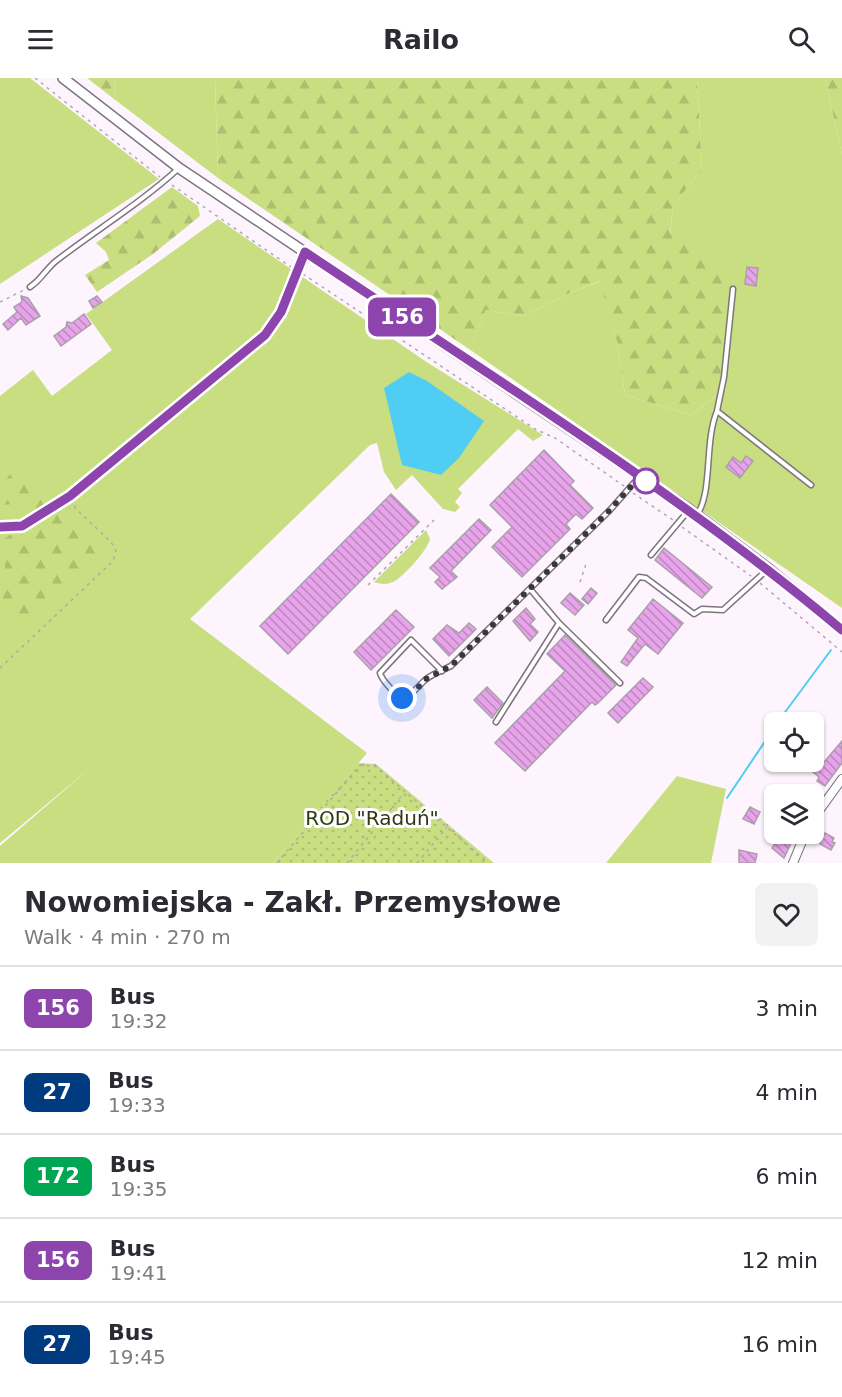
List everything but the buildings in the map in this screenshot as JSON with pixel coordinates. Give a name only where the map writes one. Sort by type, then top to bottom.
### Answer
[{"type":"street","points":[[63,78],[180,168],[693,512],[769,569],[842,630]]},
{"type":"street","points":[[824,804],[842,779]]},
{"type":"street","points":[[793,863],[801,844]]},
{"type":"lane","points":[[30,287],[38,282],[53,263],[166,181],[180,168]]},
{"type":"lane","points":[[0,527],[22,526],[70,496],[271,330],[281,312],[305,252]]},
{"type":"lane","points":[[651,555],[678,524],[704,504],[709,433],[717,411],[724,377],[733,289]]},
{"type":"lane","points":[[717,411],[811,485]]},
{"type":"lane","points":[[442,670],[411,640],[380,673],[402,698],[409,697],[426,679],[451,666],[629,490],[640,476]]},
{"type":"lane","points":[[606,620],[639,576],[646,578],[694,614],[702,609],[723,610],[755,579],[769,569]]},
{"type":"lane","points":[[530,589],[559,623],[620,684]]},
{"type":"lane","points":[[496,722],[559,623]]},
{"type":"path","points":[[35,78],[166,181],[534,429],[555,438],[678,524],[755,579],[842,652]]},
{"type":"path","points":[[0,302],[30,287]]},
{"type":"path","points":[[0,668],[113,561],[116,551],[111,542],[76,509],[70,496]]},
{"type":"path","points":[[368,585],[434,520]]},
{"type":"path","points":[[580,582],[586,564]]},
{"type":"path","points":[[277,863],[360,765],[375,766],[484,859],[485,863]]},
{"type":"path","points":[[347,863],[405,793]]},
{"type":"path","points":[[417,863],[447,827]]},
{"type":"green space","points":[[0,78],[30,78],[159,179],[0,284]]},
{"type":"green space","points":[[87,78],[115,78],[114,99]]},
{"type":"green space","points":[[115,78],[215,78],[218,178],[114,99]]},
{"type":"green space","points":[[215,78],[697,78],[702,169],[673,206],[670,233],[724,259],[731,307],[717,395],[691,415],[625,395],[617,342],[600,281],[523,316],[486,310],[469,349],[218,178]]},
{"type":"green space","points":[[697,78],[825,78],[842,155],[842,608],[469,349],[486,310],[523,316],[565,295],[601,281],[617,342],[625,395],[691,415],[716,396],[731,307],[670,234],[673,206],[702,169]]},
{"type":"green space","points":[[825,78],[842,78],[842,155]]},
{"type":"green space","points":[[172,187],[198,206],[200,216],[153,254],[97,292],[85,275],[109,260],[106,252],[96,243]]},
{"type":"green space","points":[[218,219],[425,361],[543,435],[533,441],[518,429],[458,489],[462,493],[455,502],[460,507],[455,512],[443,509],[412,475],[396,490],[384,472],[377,443],[370,445],[190,619],[367,753],[273,863],[0,863],[0,846],[89,769],[0,843],[0,396],[33,370],[52,396],[112,350],[86,314]]},
{"type":"green space","points":[[14,470],[65,503],[105,549],[104,556],[25,631],[0,613],[5,565],[0,542],[22,526],[25,514],[15,504],[0,505],[0,486]]},
{"type":"green space","points":[[426,530],[430,539],[428,544],[408,570],[390,583],[374,582]]},
{"type":"green space","name":"ROD \"Raduń\"","points":[[358,763],[376,764],[494,863],[273,863]]},
{"type":"green space","points":[[677,776],[726,789],[711,863],[606,863]]},
{"type":"water","points":[[409,372],[427,381],[484,421],[459,458],[441,475],[402,465],[384,388]]},
{"type":"waterway","points":[[785,712],[831,650]]},
{"type":"waterway","points":[[727,798],[764,743]]},
{"type":"bus line","name":"156","points":[[0,527],[22,526],[70,496],[271,330],[281,312],[305,252],[689,510],[769,569],[842,630]]},
{"type":"route","points":[[402,698],[409,697],[426,679],[451,666],[610,510],[640,476],[646,481]]}]
